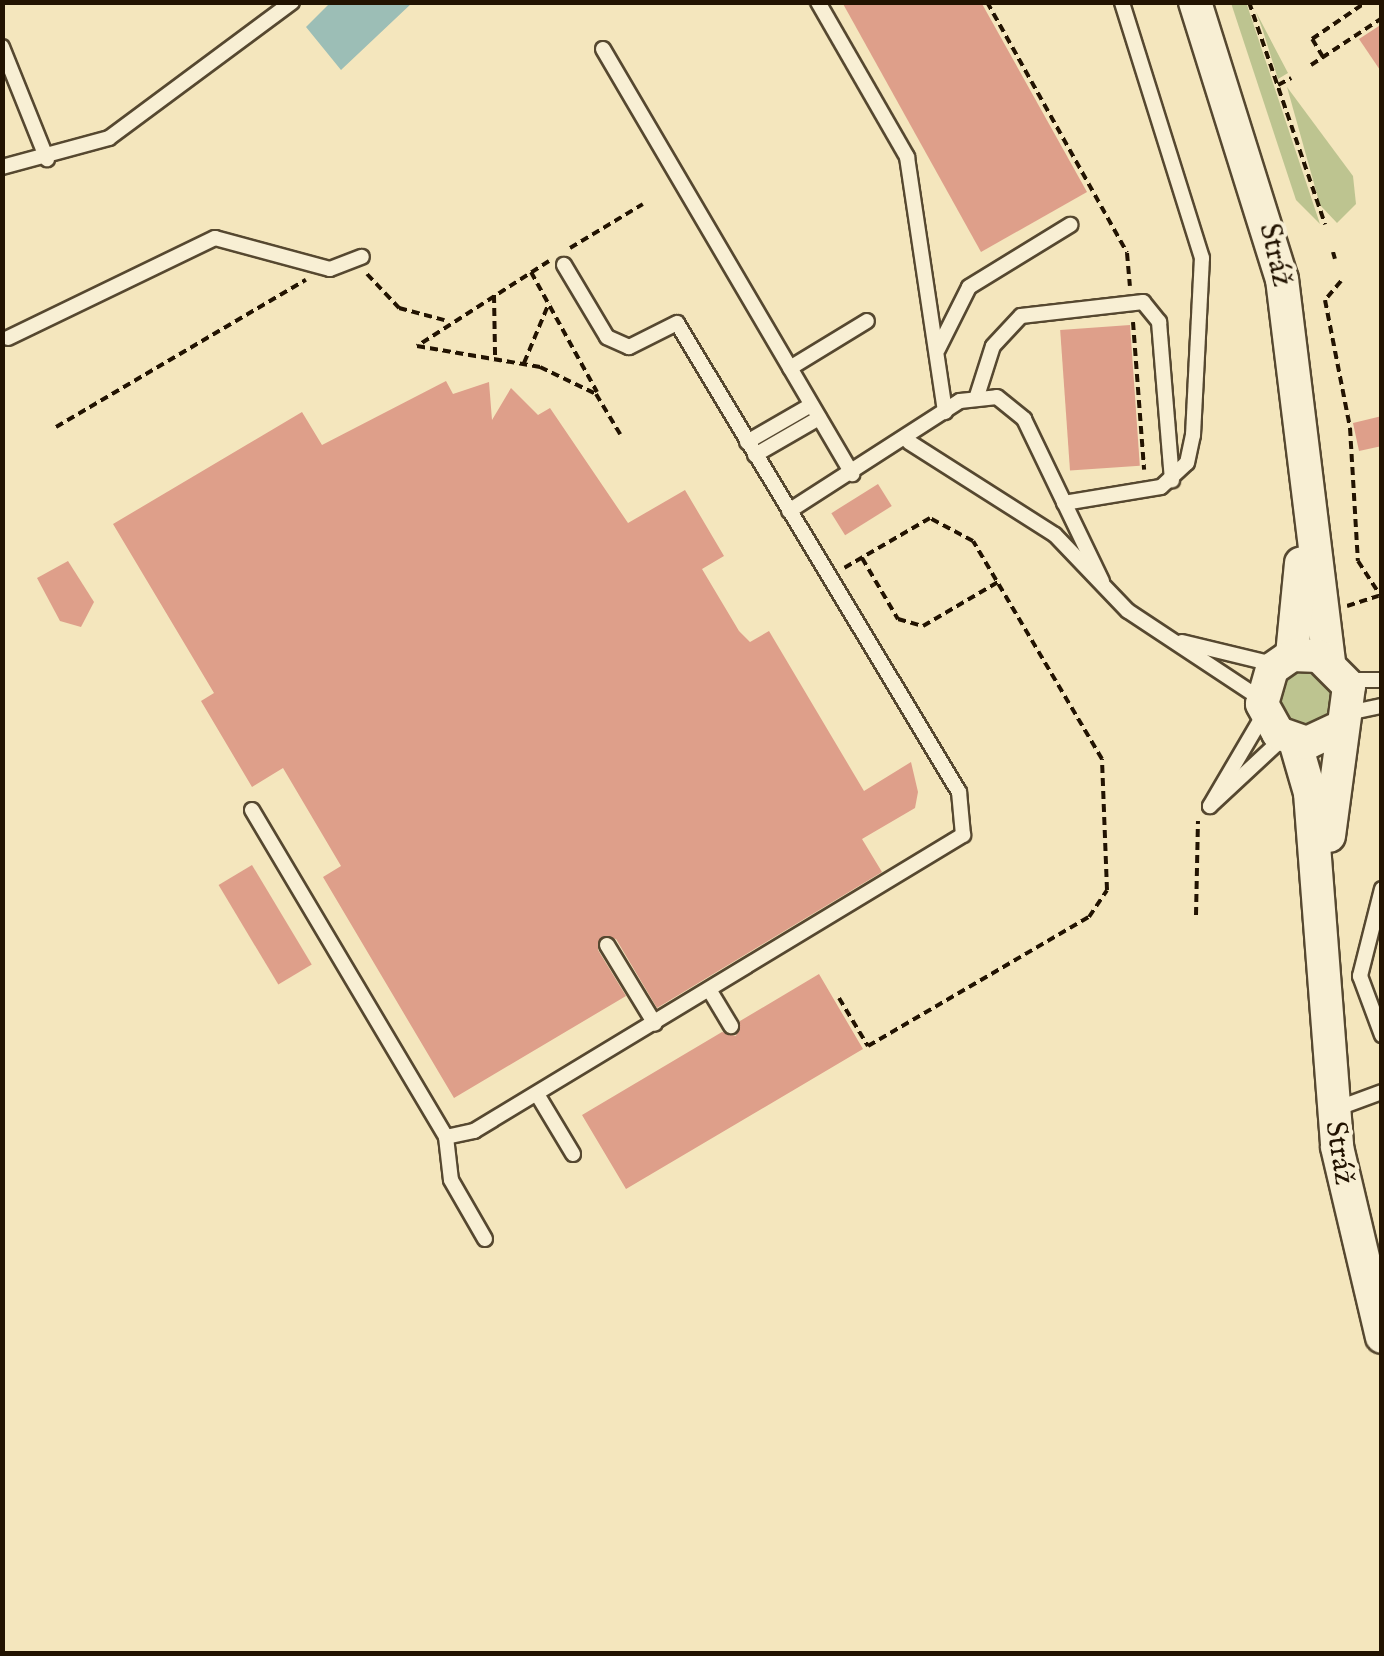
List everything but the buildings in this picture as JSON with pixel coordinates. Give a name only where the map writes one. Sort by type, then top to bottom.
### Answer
[{"type":"street","name":"Stráž","points":[[1195,2],[1282,280],[1306,519],[1338,670],[1342,721],[1320,965]]},
{"type":"street","name":"Stráž","points":[[1306,519],[1276,723],[1310,794],[1332,1110],[1382,1336]]},
{"type":"street","points":[[1285,660],[1338,670]]},
{"type":"street","points":[[1276,723],[1342,721]]},
{"type":"lane","points":[[2,168],[47,159],[126,128],[292,2]]},
{"type":"lane","points":[[818,2],[907,157],[945,412]]},
{"type":"lane","points":[[1122,2],[1202,258],[1193,435],[1172,480]]},
{"type":"lane","points":[[2,48],[47,159]]},
{"type":"lane","points":[[603,49],[852,474]]},
{"type":"lane","points":[[936,356],[969,288],[1070,225]]},
{"type":"lane","points":[[8,338],[215,238],[330,268],[362,257]]},
{"type":"lane","points":[[446,1137],[474,1132],[944,851],[963,835],[967,813],[677,323],[629,346],[606,336],[564,266]]},
{"type":"lane","points":[[977,396],[993,346],[1022,316],[1143,302],[1159,322],[1172,480]]},
{"type":"lane","points":[[790,368],[866,321]]},
{"type":"lane","points":[[789,512],[909,442],[945,412],[977,396],[1012,404],[1102,581]]},
{"type":"lane","points":[[751,448],[815,411]]},
{"type":"lane","points":[[909,442],[1055,535],[1102,581],[1276,723]]},
{"type":"lane","points":[[1064,504],[1172,480]]},
{"type":"lane","points":[[1172,640],[1285,660]]},
{"type":"lane","points":[[1338,670],[1382,680]]},
{"type":"lane","points":[[1342,721],[1382,706]]},
{"type":"lane","points":[[1210,806],[1276,723]]},
{"type":"lane","points":[[1210,806],[1276,723]]},
{"type":"lane","points":[[252,810],[446,1137],[450,1180],[485,1239]]},
{"type":"lane","points":[[1382,889],[1360,976],[1382,1035]]},
{"type":"lane","points":[[607,944],[654,1024]]},
{"type":"lane","points":[[710,991],[732,1026]]},
{"type":"lane","points":[[1332,1110],[1382,1092]]},
{"type":"lane","points":[[537,1094],[572,1154]]},
{"type":"path","points":[[986,2],[1126,253],[1130,286]]},
{"type":"path","points":[[1249,2],[1325,224]]},
{"type":"path","points":[[1324,57],[1312,39],[1366,2]]},
{"type":"path","points":[[1311,65],[1382,18]]},
{"type":"path","points":[[1278,86],[1292,78]]},
{"type":"path","points":[[596,394],[524,363],[494,355],[417,346],[447,320],[643,204]]},
{"type":"path","points":[[1333,252],[1335,259]]},
{"type":"path","points":[[354,275],[364,271],[412,315],[447,320]]},
{"type":"path","points":[[531,272],[620,434]]},
{"type":"path","points":[[56,427],[308,278],[321,280]]},
{"type":"path","points":[[1332,604],[1380,597],[1358,561],[1350,428],[1325,300],[1341,280]]},
{"type":"path","points":[[494,293],[494,355]]},
{"type":"path","points":[[524,363],[550,303]]},
{"type":"path","points":[[1133,322],[1144,480]]},
{"type":"path","points":[[839,998],[868,1046],[1089,917],[1107,890],[1102,758],[973,540],[930,518],[844,568]]},
{"type":"path","points":[[862,558],[898,619],[923,626],[998,582]]},
{"type":"path","points":[[1196,915],[1192,830],[1210,806]]},
{"type":"green space","points":[[1231,3],[1247,5],[1320,224],[1296,200]]},
{"type":"green space","points":[[1256,12],[1288,73],[1278,79],[1263,31]]},
{"type":"green space","points":[[1287,87],[1353,176],[1356,204],[1337,223],[1320,205]]},
{"type":"green space","points":[[1305,664],[1336,684],[1330,720],[1306,731],[1283,721],[1275,685]]},
{"type":"water","points":[[330,2],[412,3],[341,70],[306,27]]}]
